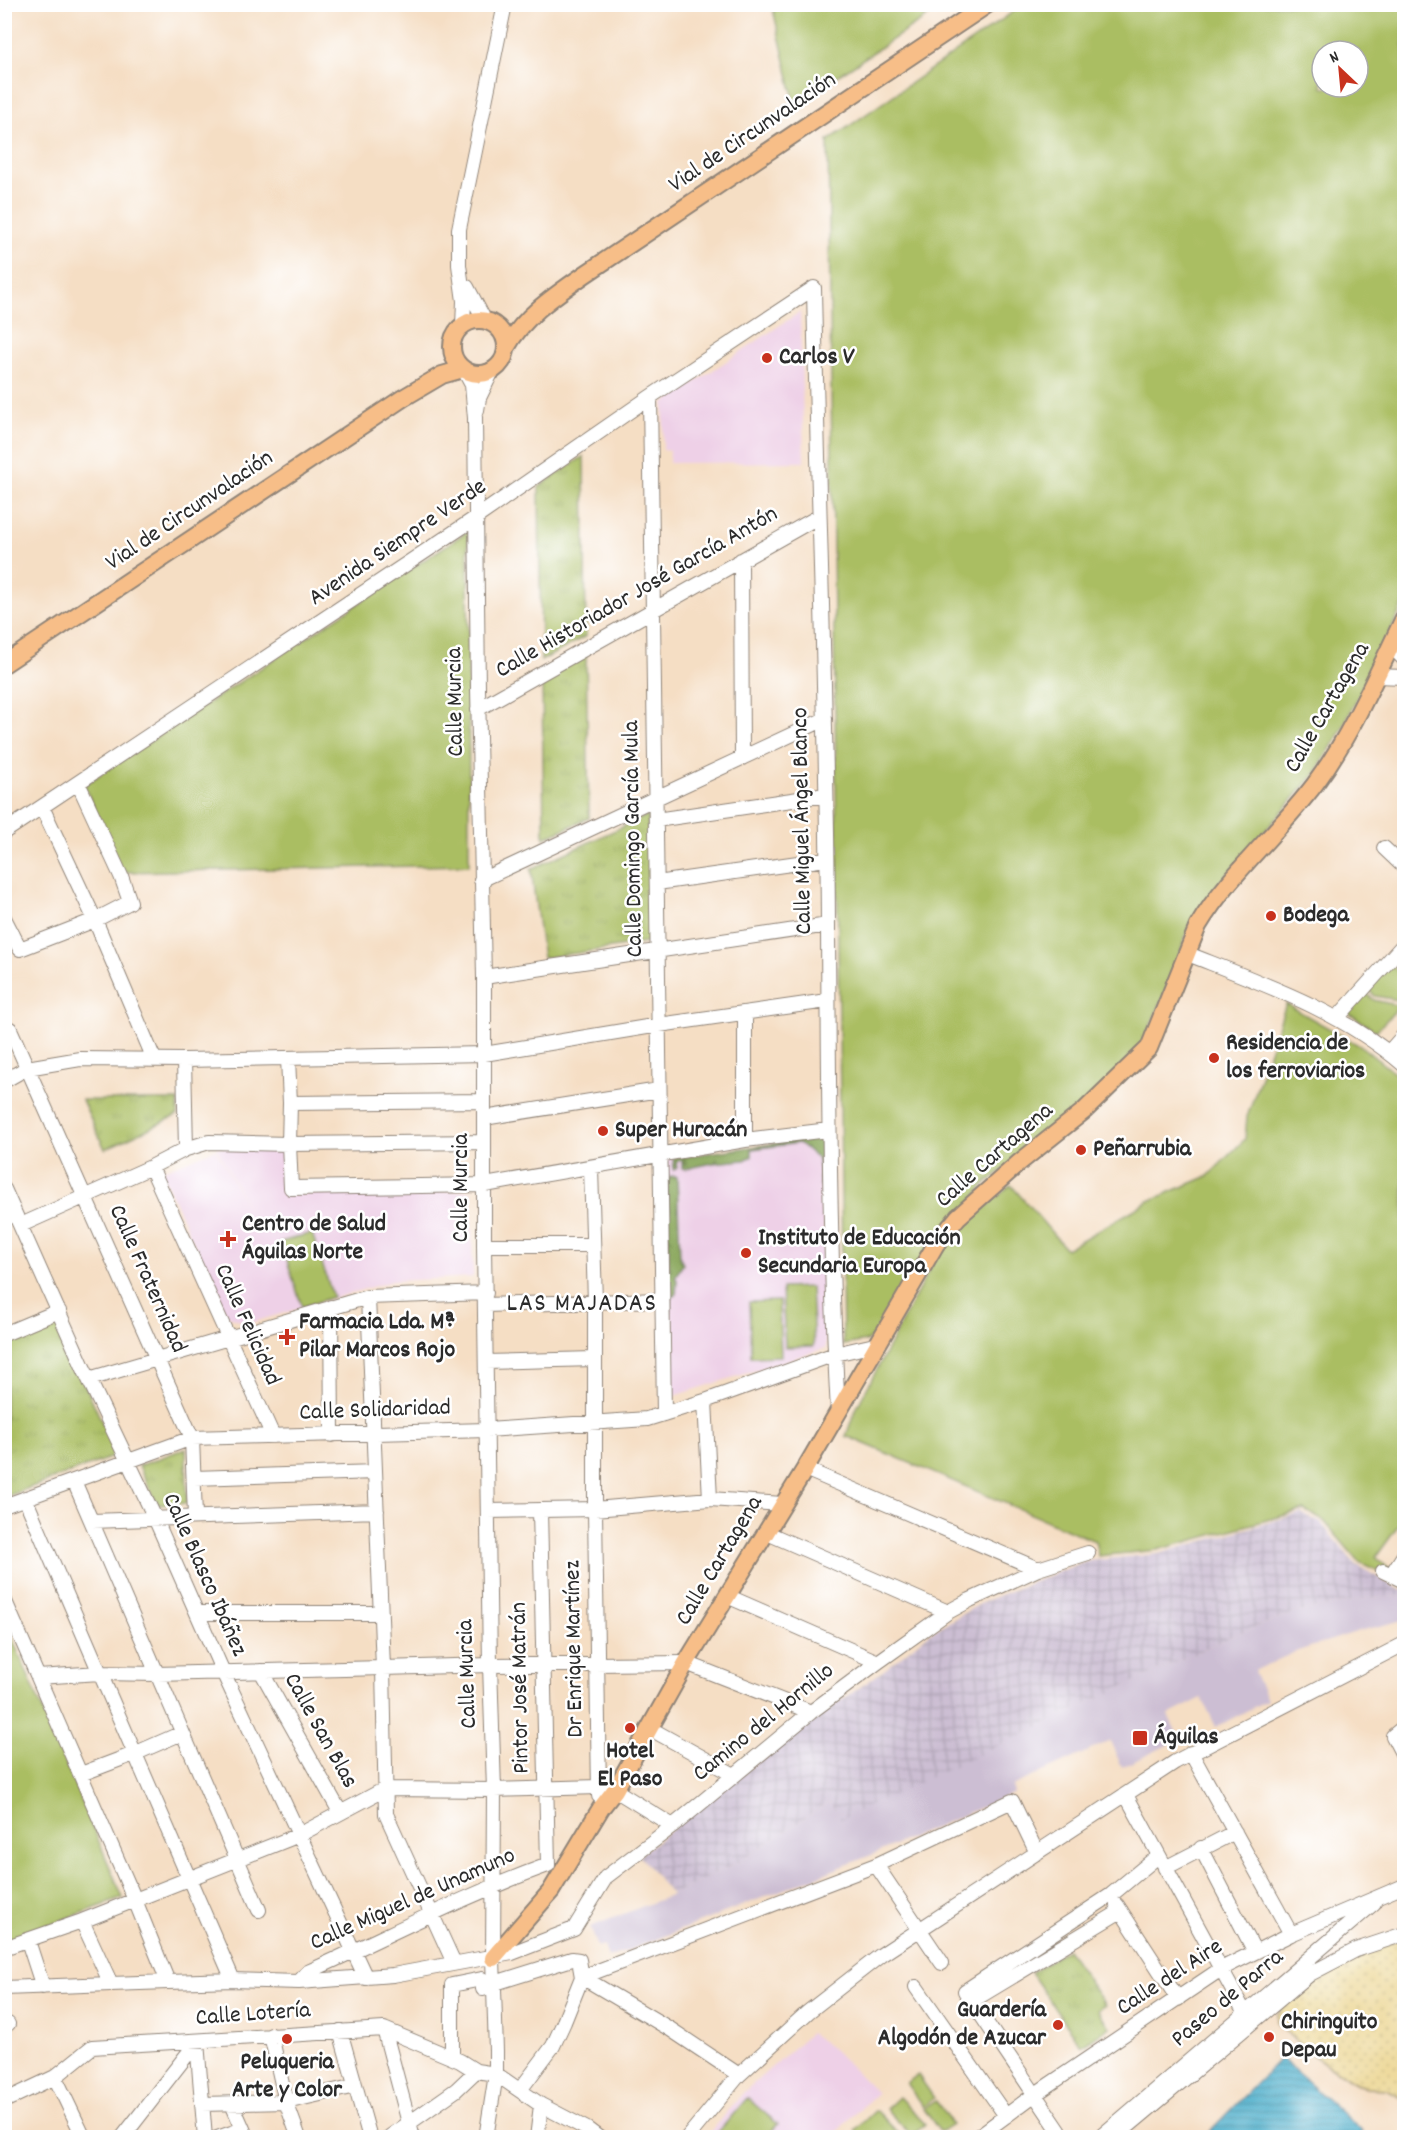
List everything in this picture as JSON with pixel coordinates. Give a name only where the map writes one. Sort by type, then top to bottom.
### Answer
[{"type":"main road","name":"Vial de Circunvalación","points":[[486,321],[510,319],[545,302],[988,4]]},
{"type":"main road","name":"Vial de Circunvalación","points":[[506,348],[516,331],[545,302]]},
{"type":"main road","points":[[473,321],[486,321],[500,331],[506,348],[502,361],[492,371],[478,374],[463,369],[454,359],[452,348],[457,331],[463,326],[473,321]]},
{"type":"main road","name":"Vial de Circunvalación","points":[[403,398],[431,375],[452,348]]},
{"type":"main road","name":"Vial de Circunvalación","points":[[4,664],[403,398],[442,375],[463,369]]},
{"type":"main road","name":"Calle Cartagena","points":[[494,1958],[551,1891],[552,1872],[601,1808],[607,1788],[649,1728],[946,1230],[1020,1162],[1084,1111],[1149,1048],[1188,954],[1197,926],[1209,908],[1315,783],[1343,739],[1404,618]]},
{"type":"street","points":[[463,326],[464,302],[459,265],[459,229],[505,4]]},
{"type":"street","points":[[459,265],[470,296],[486,321]]},
{"type":"street","name":"Avenida Siempre Verde","points":[[4,832],[477,517],[650,397],[814,288]]},
{"type":"street","name":"Calle Miguel Ángel Blanco","points":[[814,288],[818,517],[825,719],[829,1130],[838,1412]]},
{"type":"street","name":"Calle Murcia","points":[[463,369],[471,385],[475,418],[484,977],[484,1245],[494,1790],[494,1958],[489,1986],[496,2074],[486,2138]]},
{"type":"street","name":"Calle Murcia","points":[[475,418],[479,398],[492,371]]},
{"type":"street","name":"Calle Domingo García Mula","points":[[650,397],[664,1414]]},
{"type":"street","name":"Calle Historiador José García Antón","points":[[478,709],[818,517]]},
{"type":"street","points":[[741,560],[742,758]]},
{"type":"street","points":[[1391,646],[1404,659]]},
{"type":"street","points":[[1376,676],[1404,677]]},
{"type":"street","points":[[482,880],[825,719]]},
{"type":"street","points":[[4,918],[20,949],[95,920],[130,902],[78,783]]},
{"type":"street","points":[[656,820],[826,795]]},
{"type":"street","points":[[42,807],[95,920],[154,1059]]},
{"type":"street","points":[[1384,848],[1404,867]]},
{"type":"street","points":[[657,883],[826,859]]},
{"type":"street","points":[[484,977],[657,949],[828,925]]},
{"type":"street","points":[[1337,1018],[1404,944]]},
{"type":"street","points":[[1188,954],[1275,988],[1337,1018],[1389,1052],[1404,1065]]},
{"type":"street","points":[[4,1081],[27,1068],[67,1060],[484,1054],[658,1025],[827,1001]]},
{"type":"street","points":[[745,1013],[745,1140]]},
{"type":"street","name":"Calle Fraternidad","points":[[4,1026],[10,1029],[192,1438],[195,1516]]},
{"type":"street","points":[[1389,1052],[1404,1035]]},
{"type":"street","points":[[288,1058],[291,1188],[485,1185],[745,1140],[829,1130]]},
{"type":"street","points":[[184,1060],[186,1149]]},
{"type":"street","points":[[484,1118],[659,1090]]},
{"type":"street","points":[[290,1102],[484,1101]]},
{"type":"street","points":[[21,1225],[186,1149],[209,1142],[289,1144],[484,1142]]},
{"type":"street","name":"Calle Felicidad","points":[[151,1167],[273,1436]]},
{"type":"street","name":"Dr Enrique Martínez","points":[[591,1168],[595,1302],[597,1665],[607,1788]]},
{"type":"street","name":"Calle Blasco Ibáñez","points":[[4,1189],[89,1379],[199,1613],[223,1672],[366,1978]]},
{"type":"street","points":[[484,1245],[592,1245]]},
{"type":"street","points":[[89,1379],[368,1297],[595,1302],[662,1300]]},
{"type":"street","points":[[368,1297],[383,1668],[386,1814],[454,1963]]},
{"type":"street","points":[[331,1307],[332,1435]]},
{"type":"street","points":[[4,1334],[59,1311]]},
{"type":"street","name":"Calle Solidaridad","points":[[4,1506],[192,1438],[487,1430],[648,1419],[835,1354],[879,1344]]},
{"type":"street","points":[[486,1362],[594,1359]]},
{"type":"street","points":[[705,1401],[710,1499]]},
{"type":"street","points":[[805,1469],[1038,1569]]},
{"type":"street","points":[[194,1478],[375,1472]]},
{"type":"street","points":[[74,1481],[259,1910]]},
{"type":"street","points":[[25,1498],[233,1980]]},
{"type":"street","points":[[488,1511],[595,1509],[710,1499],[782,1504]]},
{"type":"street","name":"Pintor José Matrán","points":[[540,1510],[545,1789],[552,1872]]},
{"type":"street","points":[[92,1521],[377,1511]]},
{"type":"street","points":[[765,1532],[948,1612]]},
{"type":"street","name":"Camino del Hornillo","points":[[4,1988],[233,1980],[299,1982],[366,1978],[494,1958],[574,1929],[606,1877],[673,1826],[811,1712],[878,1662],[948,1612],[988,1590],[1038,1569],[1088,1552]]},
{"type":"street","points":[[1404,1555],[1387,1573],[1404,1581]]},
{"type":"street","points":[[727,1596],[878,1662]]},
{"type":"street","points":[[4,1599],[135,1900],[168,1982]]},
{"type":"street","points":[[199,1613],[381,1613]]},
{"type":"street","points":[[687,2138],[739,2074],[844,1982],[881,1955],[1126,1796],[1157,1773],[1191,1753],[1404,1644]]},
{"type":"street","points":[[38,1677],[100,1673],[157,1674],[490,1665],[686,1663],[811,1712]]},
{"type":"street","name":"Calle San Blas","points":[[261,1671],[340,1812]]},
{"type":"street","points":[[1404,1727],[1393,1736],[1404,1757]]},
{"type":"street","points":[[649,1728],[734,1775]]},
{"type":"street","points":[[81,1774],[182,1733]]},
{"type":"street","points":[[1191,1753],[1291,1934]]},
{"type":"street","points":[[4,1948],[82,1921],[299,1835],[385,1789],[607,1788],[673,1826]]},
{"type":"street","points":[[1126,1796],[1245,2013]]},
{"type":"street","points":[[582,1977],[876,1865],[1012,1801],[1037,1852]]},
{"type":"street","points":[[1064,2138],[966,1991],[1161,1862],[1201,1848],[1235,1832]]},
{"type":"street","points":[[1201,1848],[1255,1952]]},
{"type":"street","points":[[876,1865],[942,1963]]},
{"type":"street","name":"Calle Miguel de Unamuno","points":[[299,1982],[308,1972],[494,1885],[552,1872]]},
{"type":"street","name":"Calle del Aire","points":[[976,2138],[1034,2095],[1221,1969],[1291,1934],[1404,1886]]},
{"type":"street","name":"Paseo de Parra","points":[[1099,2138],[1384,1893]]},
{"type":"street","points":[[1111,1895],[1178,1999]]},
{"type":"street","points":[[972,2001],[1121,1911]]},
{"type":"street","points":[[1336,1915],[1343,1922],[1344,1929]]},
{"type":"street","points":[[82,1921],[111,1984]]},
{"type":"street","points":[[1114,2138],[1310,1974],[1356,1950],[1404,1934]]},
{"type":"street","points":[[28,1941],[43,1987]]},
{"type":"street","points":[[456,2059],[452,1985],[482,1979],[489,1986],[572,1959],[579,1960],[582,1977],[564,2022],[553,2046],[520,2090]]},
{"type":"street","points":[[582,1977],[739,2074]]},
{"type":"street","points":[[916,1987],[1006,2116]]},
{"type":"street","points":[[384,2029],[413,2138]]},
{"type":"street","name":"Calle Lotería","points":[[5,2101],[55,2077],[92,2047],[197,2042],[271,2035],[384,2029],[456,2059],[476,2071]]},
{"type":"street","points":[[340,2031],[370,2138]]},
{"type":"street","points":[[271,2035],[286,2102],[299,2138]]},
{"type":"street","points":[[197,2042],[205,2138]]},
{"type":"street","points":[[122,2138],[197,2042]]},
{"type":"street","points":[[388,2138],[456,2090],[476,2071],[496,2074],[586,2133],[599,2138]]},
{"type":"street","points":[[55,2077],[84,2138]]},
{"type":"street","points":[[202,2104],[286,2102],[356,2086]]},
{"type":"street","points":[[217,2138],[245,2133],[232,2104]]},
{"type":"street","points":[[537,2138],[541,2105]]},
{"type":"shaded area","name":"Carlos V","points":[[800,312],[804,462],[669,463],[670,451],[663,450],[664,403]]},
{"type":"shaded area","name":"Instituto de Educación Secundaria Europa","points":[[822,1136],[826,1348],[671,1397],[666,1159]]},
{"type":"shaded area","points":[[216,1147],[285,1150],[285,1194],[471,1191],[473,1277],[392,1281],[247,1324],[226,1315],[161,1171],[216,1149],[258,1227]]},
{"type":"shaded area","points":[[1301,1513],[1321,1523],[1355,1564],[1400,1590],[1404,1590],[1404,1596],[1369,1598],[1297,1612],[1236,1634],[841,1820],[829,1802],[739,1862],[672,1895],[639,1855],[774,1749],[887,1668],[928,1634],[985,1601],[1086,1561],[1158,1554]]},
{"type":"shaded area","points":[[1404,1596],[1404,1620],[1359,1631],[1295,1652],[1254,1671],[1267,1700],[1216,1727],[1202,1698],[1168,1715],[1180,1739],[1122,1767],[1110,1741],[1012,1786],[1014,1793],[869,1856],[608,1958],[604,1946],[598,1947],[590,1927],[672,1895],[739,1862],[829,1802],[841,1819],[1236,1634],[1297,1612],[1369,1598]]},
{"type":"shaded area","points":[[810,2033],[833,2049],[877,2093],[831,2137],[706,2138],[743,2093]]},
{"type":"green space","points":[[772,4],[945,5],[795,104]]},
{"type":"green space","points":[[1023,5],[1404,5],[1404,603],[1341,731],[1315,774],[1216,887],[1189,925],[1172,978],[1139,1051],[1116,1077],[983,1186],[877,1332],[867,1341],[843,1345],[828,141]]},
{"type":"green space","points":[[584,456],[586,636],[541,661],[539,487]]},
{"type":"green space","points":[[468,531],[469,865],[122,872],[84,785]]},
{"type":"green space","points":[[586,653],[589,818],[544,838],[542,678]]},
{"type":"green space","points":[[648,815],[652,942],[543,958],[531,869]]},
{"type":"green space","points":[[1389,963],[1404,977],[1404,1001],[1375,996],[1366,988]]},
{"type":"green space","points":[[1364,991],[1374,1000],[1400,1006],[1376,1031],[1345,1011]]},
{"type":"green space","points":[[1286,1004],[1362,1047],[1404,1081],[1404,1518],[1376,1557],[1404,1583],[1359,1562],[1324,1521],[1304,1510],[1157,1550],[1098,1556],[1095,1541],[846,1436],[854,1413],[935,1259],[951,1237],[1011,1185],[1066,1249],[1149,1201],[1208,1176],[1245,1139],[1247,1117]]},
{"type":"green space","points":[[82,1100],[178,1100],[178,1115],[105,1149]]},
{"type":"green space","points":[[821,1137],[822,1184],[820,1185],[818,1159],[799,1143],[752,1149],[752,1156],[745,1160],[685,1169],[682,1168],[680,1160],[676,1162],[677,1168],[674,1170],[673,1158]]},
{"type":"green space","points":[[670,1176],[677,1177],[680,1257],[683,1264],[675,1277],[677,1280],[676,1295],[672,1296],[670,1312],[667,1180]]},
{"type":"green space","points":[[312,1233],[333,1297],[302,1307],[281,1242]]},
{"type":"green space","points":[[811,1287],[814,1346],[785,1347],[782,1288]]},
{"type":"green space","points":[[779,1301],[781,1356],[751,1357],[749,1302]]},
{"type":"green space","points":[[49,1323],[58,1325],[115,1451],[115,1456],[5,1497],[5,1343]]},
{"type":"green space","points":[[186,1448],[187,1503],[157,1505],[139,1466]]},
{"type":"green space","points":[[4,1619],[123,1898],[5,1941],[4,1941]]},
{"type":"green space","points":[[1067,1949],[1105,2005],[1098,2010],[1110,2027],[1081,2046],[1031,1973]]},
{"type":"green space","points":[[918,2075],[934,2098],[923,2107],[906,2083]]},
{"type":"green space","points":[[899,2097],[925,2124],[912,2136],[886,2109]]},
{"type":"green space","points":[[747,2098],[778,2124],[766,2137],[714,2137]]},
{"type":"green space","points":[[936,2101],[952,2124],[940,2132],[924,2109]]},
{"type":"green space","points":[[876,2110],[902,2137],[862,2137],[855,2130]]},
{"type":"sand","points":[[1404,1938],[1404,2091],[1401,2097],[1386,2089],[1365,2088],[1308,2052],[1277,2024],[1277,2014],[1296,1989],[1360,1954]]},
{"type":"water","points":[[1281,2058],[1363,2132],[1358,2137],[1204,2137]]},
{"type":"place","name":"Carlos V","points":[[767,358]]},
{"type":"place","name":"Bodega","points":[[1271,916]]},
{"type":"place","name":"Residencia de los ferroviarios","points":[[1214,1058]]},
{"type":"place","name":"Super Huracán","points":[[603,1131]]},
{"type":"place","name":"Peñarrubia","points":[[1081,1150]]},
{"type":"place","name":"Centro de Salud Águilas Norte","points":[[228,1239]]},
{"type":"place","name":"Instituto de Educación Secundaria Europa","points":[[746,1253]]},
{"type":"place","name":"Farmacia Lda. Mª Pilar Marcos Rojo","points":[[287,1337]]},
{"type":"place","name":"Hotel El Paso","points":[[630,1728]]},
{"type":"place","name":"Águilas","points":[[1140,1738]]},
{"type":"place","name":"Guardería Algodón de Azucar","points":[[1058,2025]]},
{"type":"place","name":"Chiringuito Depau","points":[[1269,2037]]},
{"type":"place","name":"Peluqueria Arte y Color","points":[[287,2039]]},
{"type":"district","name":"LAS MAJADAS","points":[[582,1304]]}]
